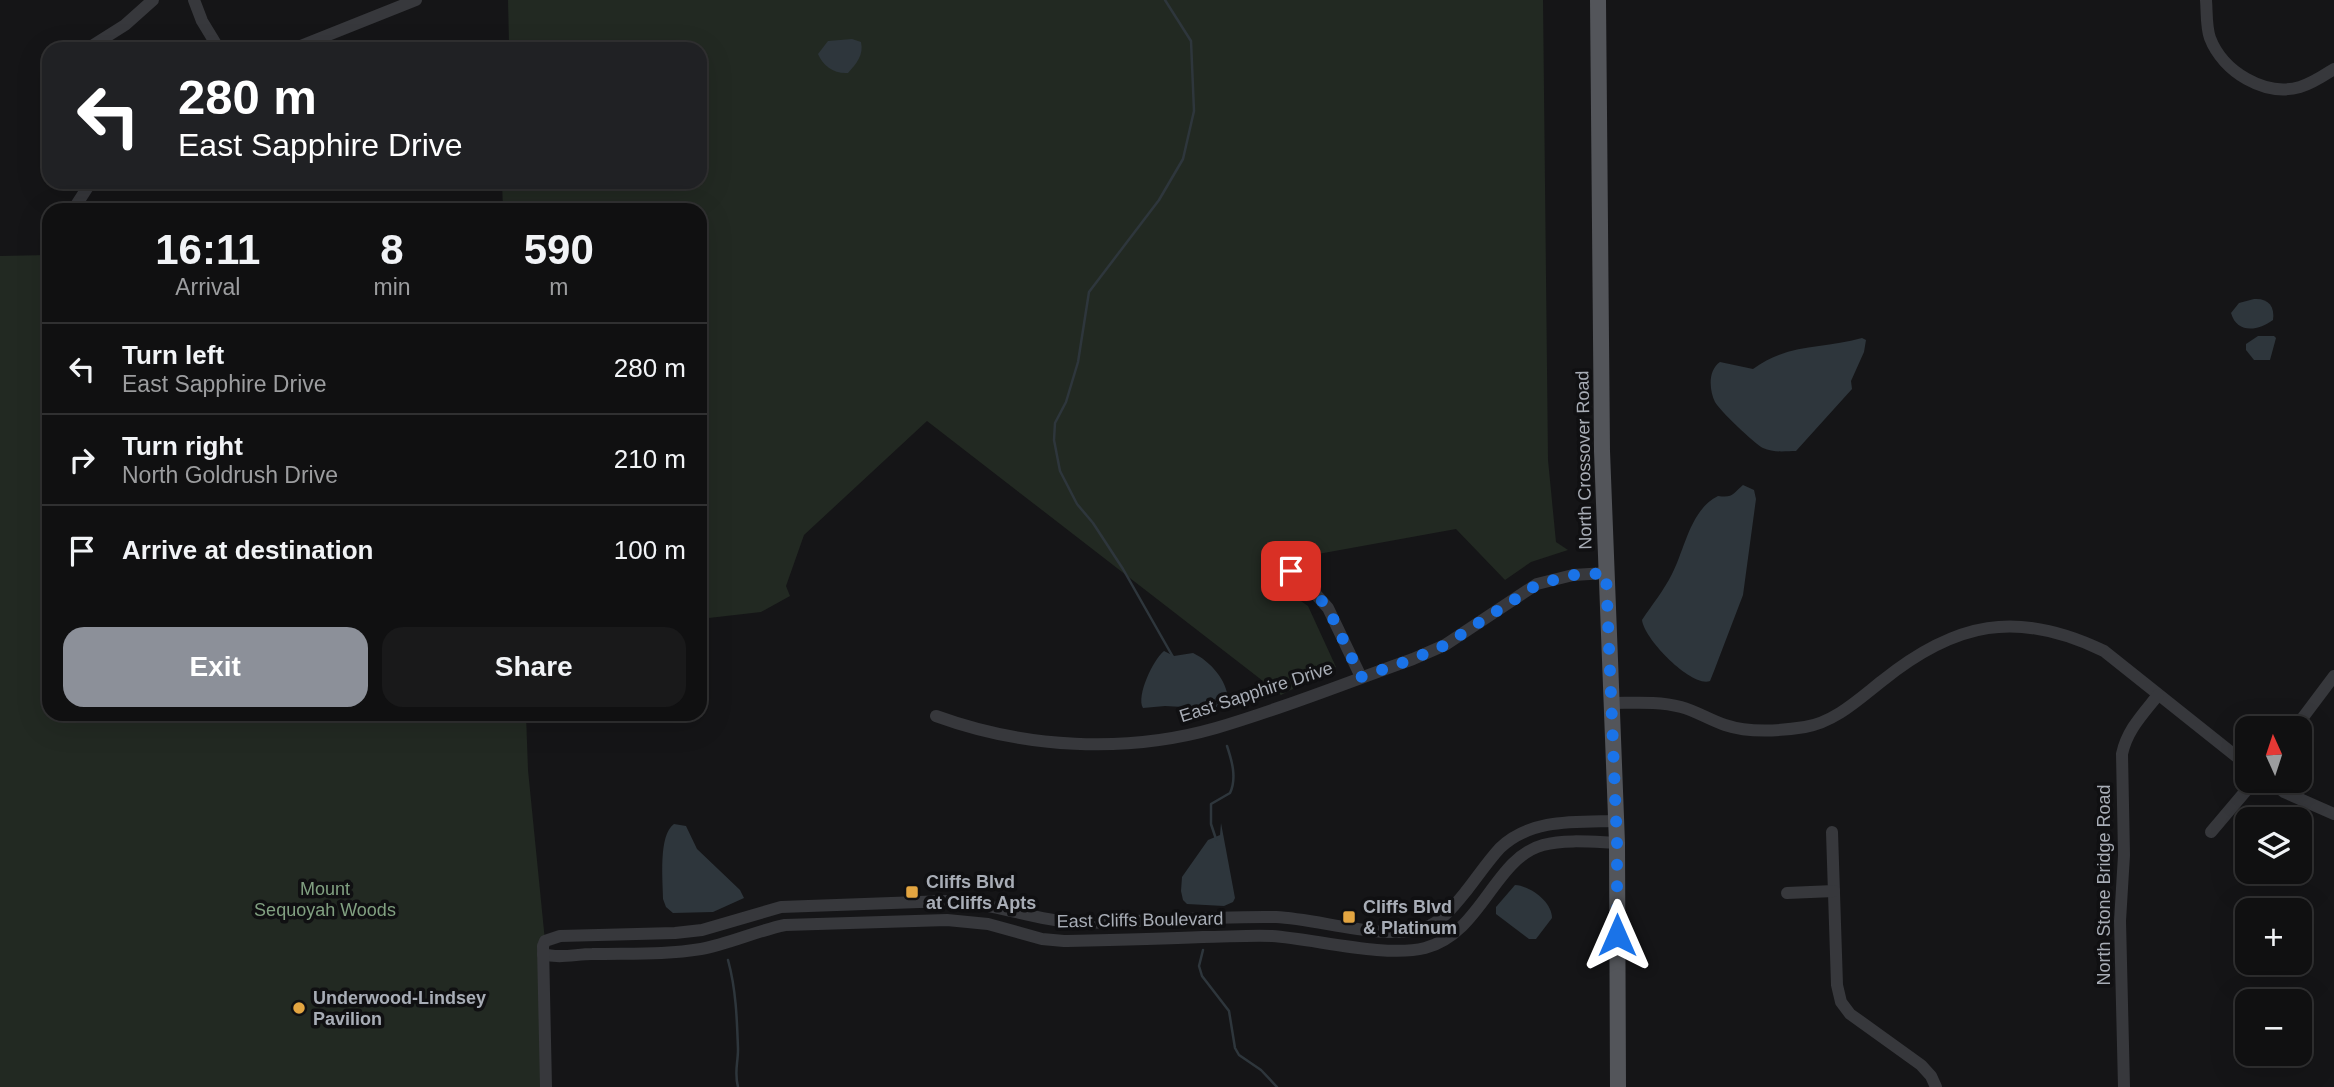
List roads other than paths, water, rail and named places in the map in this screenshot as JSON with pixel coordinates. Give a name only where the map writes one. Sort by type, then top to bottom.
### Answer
[{"type":"main road","name":"North Crossover Road","points":[[1598,0],[1601,360],[1617,843],[1618,1087]]},
{"type":"street","points":[[98,42],[125,25],[153,0]]},
{"type":"street","points":[[194,0],[215,42]]},
{"type":"street","points":[[311,42],[416,0]]},
{"type":"street","points":[[2206,0],[2210,37],[2218,53],[2243,77],[2257,85],[2298,88],[2318,80],[2334,69]]},
{"type":"street","points":[[1291,571],[1328,608],[1361,677]]},
{"type":"street","name":"East Sapphire Drive","points":[[936,716],[987,732],[1057,743],[1129,743],[1215,728],[1413,659],[1445,645],[1538,584],[1566,576],[1606,573]]},
{"type":"street","points":[[1611,703],[1656,703],[1681,707],[1726,726],[1745,730],[1809,727],[1847,709],[1909,659],[1935,645],[1962,633],[1997,627],[2030,627],[2051,630],[2104,651],[2235,756]]},
{"type":"street","points":[[2304,716],[2334,676]]},
{"type":"street","name":"North Stone Bridge Road","points":[[2124,1087],[2120,920],[2124,855],[2122,754],[2131,729],[2158,695]]},
{"type":"street","points":[[2211,832],[2244,793]]},
{"type":"street","points":[[2286,793],[2334,814]]},
{"type":"street","name":"East Cliffs Boulevard","points":[[1616,821],[1559,822],[1534,828],[1502,846],[1455,905],[1437,922],[1403,932],[1278,917],[1074,923],[1043,920],[971,902],[947,901],[781,907],[702,930],[680,933],[560,936],[545,941],[543,954],[552,957],[682,951],[704,948],[785,925],[947,920],[988,924],[1042,939],[1064,941],[1269,936],[1410,951],[1447,939],[1471,918],[1509,868],[1529,851],[1543,845],[1573,842],[1617,843]]},
{"type":"street","points":[[1832,832],[1837,985],[1841,1002],[1850,1014],[1922,1065],[1936,1087]]},
{"type":"street","points":[[1787,893],[1834,891]]},
{"type":"street","points":[[680,933],[682,951]]},
{"type":"street","points":[[543,954],[546,1087]]},
{"type":"waterway","points":[[1165,0],[1191,41],[1194,111],[1183,159],[1159,200],[1089,292],[1078,362],[1066,402],[1055,423],[1054,440],[1060,471],[1077,504],[1123,569],[1173,657]]},
{"type":"waterway","points":[[1216,839],[1211,824],[1211,804],[1230,793],[1233,781],[1227,746]]},
{"type":"waterway","points":[[1203,950],[1199,966],[1202,976],[1229,1011],[1235,1048],[1239,1055],[1261,1070],[1277,1087]]},
{"type":"waterway","points":[[728,960],[737,1015],[738,1087]]},
{"type":"place","name":"Cliffs Blvd at Cliffs Apts","points":[[912,892]]},
{"type":"place","name":"Cliffs Blvd & Platinum","points":[[1349,917]]},
{"type":"place","name":"Underwood-Lindsey Pavilion","points":[[299,1008]]},
{"type":"park label","name":"Mount Sequoyah Woods","points":[[325,899]]}]
